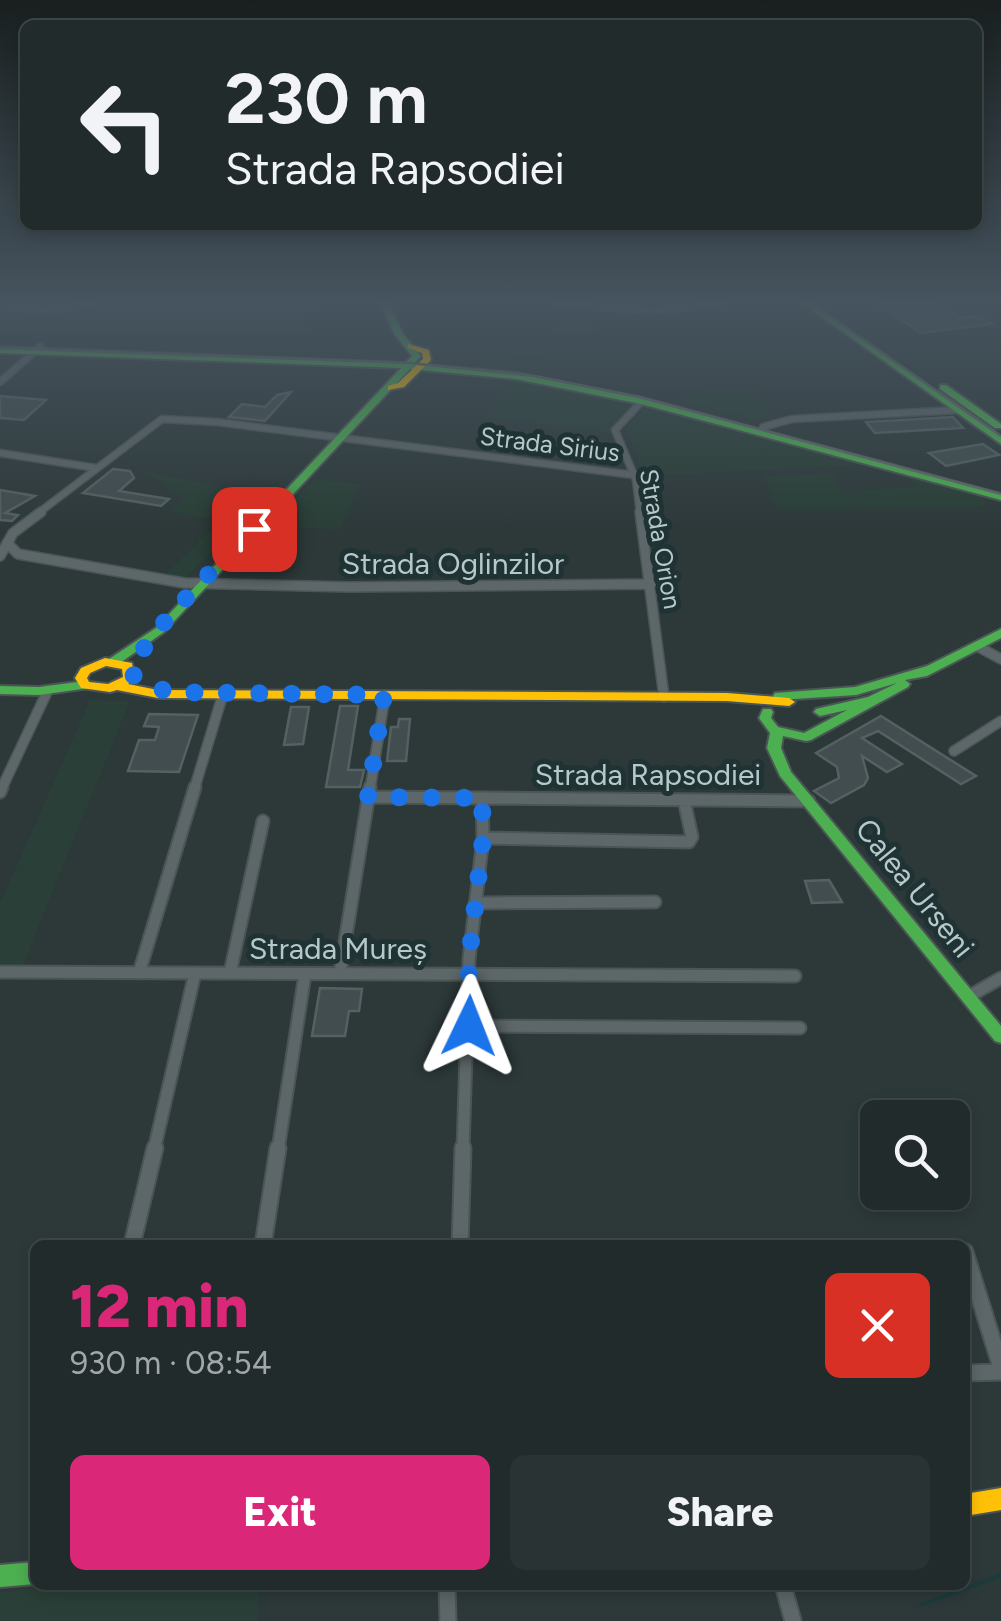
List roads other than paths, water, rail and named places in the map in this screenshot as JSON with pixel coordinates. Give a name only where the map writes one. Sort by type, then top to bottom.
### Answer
[{"type":"main road","points":[[117,686],[156,633],[201,584],[404,379]]},
{"type":"main road","points":[[529,379],[642,401],[1001,497]]},
{"type":"main road","points":[[565,379],[1001,488]]},
{"type":"main road","points":[[913,379],[1001,441]]},
{"type":"main road","points":[[930,379],[1001,428]]},
{"type":"main road","points":[[0,690],[48,690],[84,680],[97,664],[113,662],[156,633]]},
{"type":"main road","points":[[822,719],[854,714],[872,700],[1001,633]]},
{"type":"main road","points":[[113,662],[167,692]]},
{"type":"main road","points":[[31,689],[84,680],[96,688],[223,694],[729,697],[838,694],[930,669]]},
{"type":"main road","points":[[729,697],[806,705],[822,719]]},
{"type":"main road","points":[[729,697],[766,712],[789,702]]},
{"type":"main road","points":[[766,712],[768,724],[777,732],[794,736],[816,734],[822,719]]},
{"type":"main road","points":[[777,732],[774,748],[785,773]]},
{"type":"main road","points":[[785,773],[786,750],[794,736]]},
{"type":"main road","name":"Calea Urseni","points":[[785,773],[1001,1037]]},
{"type":"main road","points":[[970,1504],[1001,1499]]},
{"type":"main road","points":[[0,1576],[30,1573]]},
{"type":"street","name":"Strada Orion","points":[[642,401],[615,430],[634,475],[664,697]]},
{"type":"street","points":[[764,428],[792,420],[958,410]]},
{"type":"street","name":"Strada Sirius","points":[[96,468],[162,420],[217,422],[634,475]]},
{"type":"street","points":[[0,453],[96,468]]},
{"type":"street","points":[[0,557],[13,533],[96,468]]},
{"type":"street","points":[[7,543],[18,554]]},
{"type":"street","name":"Strada Oglinzilor","points":[[0,557],[18,554],[201,584],[651,584]]},
{"type":"street","points":[[976,646],[1001,658]]},
{"type":"street","points":[[0,792],[48,690]]},
{"type":"street","points":[[139,973],[223,694]]},
{"type":"street","points":[[340,973],[384,695]]},
{"type":"street","points":[[954,751],[1001,721]]},
{"type":"street","name":"Strada Rapsodiei","points":[[368,797],[809,800]]},
{"type":"street","points":[[460,1240],[470,972],[483,838],[482,798]]},
{"type":"street","points":[[483,838],[689,842],[692,838],[684,800]]},
{"type":"street","points":[[230,973],[263,821]]},
{"type":"street","points":[[474,902],[655,902]]},
{"type":"street","name":"Strada Mureș","points":[[0,972],[796,976]]},
{"type":"street","points":[[133,1240],[195,973]]},
{"type":"street","points":[[264,1240],[305,974]]},
{"type":"street","points":[[968,998],[1001,978]]},
{"type":"street","points":[[469,1026],[800,1028]]},
{"type":"street","points":[[970,1268],[1001,1369],[970,1372]]},
{"type":"street","points":[[447,1590],[448,1621]]},
{"type":"street","points":[[784,1590],[793,1621]]},
{"type":"waterway","points":[[970,1587],[1001,1575]]},
{"type":"waterway","points":[[921,1605],[961,1590]]},
{"type":"tram line","points":[[547,379],[639,397],[1001,494]]},
{"type":"tram line","points":[[919,379],[1001,436]]}]
